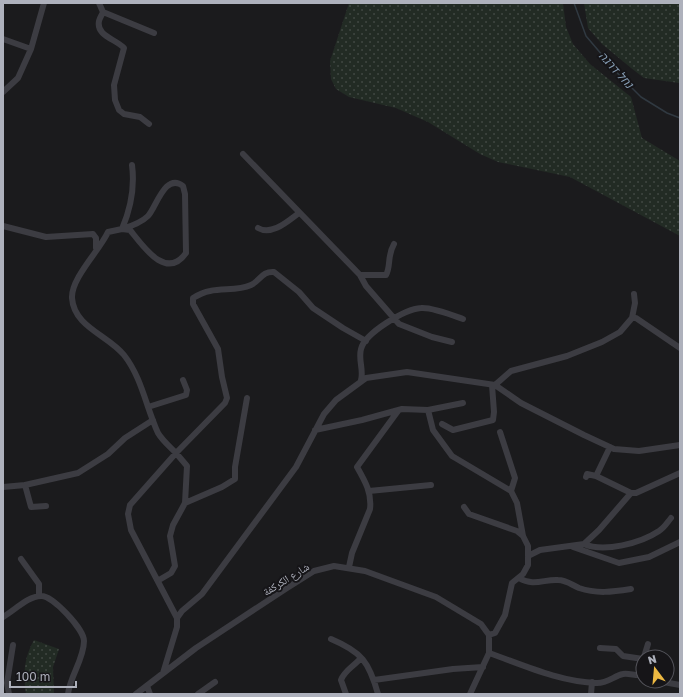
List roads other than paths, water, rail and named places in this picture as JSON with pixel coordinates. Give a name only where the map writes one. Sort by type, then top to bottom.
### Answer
[{"type":"street","points":[[3,92],[18,78],[26,61],[31,49],[44,3]]},
{"type":"street","points":[[99,3],[103,12],[154,33]]},
{"type":"street","points":[[103,12],[99,22],[102,33],[118,42],[124,48],[114,85],[115,100],[119,110],[124,114],[140,117],[148,124]]},
{"type":"street","points":[[3,39],[31,49]]},
{"type":"street","points":[[20,45],[24,49],[26,61]]},
{"type":"street","points":[[243,154],[360,274],[366,286],[393,319],[407,328],[452,342]]},
{"type":"street","points":[[122,229],[133,194],[134,180],[132,165]]},
{"type":"street","points":[[3,226],[46,237],[93,234],[122,229],[135,225],[148,216],[165,187],[175,184],[183,186],[185,194],[186,253],[183,257],[171,263],[157,260],[148,252],[130,230],[122,229]]},
{"type":"street","points":[[258,228],[262,230],[272,230],[283,225],[299,213]]},
{"type":"street","points":[[108,232],[101,244],[96,248],[73,290],[74,305],[84,322],[123,354],[132,367],[160,437],[187,466],[185,503],[173,525],[170,536],[175,566],[171,573],[159,580]]},
{"type":"street","points":[[93,234],[96,238],[96,248]]},
{"type":"street","points":[[360,274],[386,275],[389,270],[389,253],[394,244]]},
{"type":"street","points":[[163,672],[177,627],[176,612],[164,594],[159,580],[131,530],[128,521],[129,509],[133,500],[225,403],[227,398],[222,377],[221,357],[193,304],[193,298],[210,291],[227,290],[252,284],[260,275],[274,272],[299,292],[313,308],[366,341]]},
{"type":"street","points":[[493,385],[511,371],[560,358],[606,340],[620,332],[632,318],[635,304],[634,294]]},
{"type":"street","points":[[361,380],[361,349],[366,341],[376,331],[393,319],[421,308],[463,319]]},
{"type":"street","points":[[632,318],[636,318],[680,348]]},
{"type":"street","points":[[362,368],[367,374],[373,376]]},
{"type":"street","points":[[177,618],[182,611],[202,594],[253,527],[273,496],[296,467],[330,405],[361,380],[373,376],[408,372],[493,385],[521,403],[610,447],[639,451],[680,445]]},
{"type":"street","points":[[148,407],[186,395],[187,390],[183,380]]},
{"type":"street","points":[[442,424],[453,430],[493,420],[493,385]]},
{"type":"street","points":[[185,503],[222,487],[235,479],[247,398]]},
{"type":"street","points":[[315,430],[408,409],[428,410],[463,403]]},
{"type":"street","points":[[428,410],[433,430],[452,456],[511,491],[517,503],[523,536],[528,546],[528,565],[523,574],[512,583],[505,615],[495,634],[489,635],[489,653],[470,694]]},
{"type":"street","points":[[349,567],[352,553],[370,509],[369,490],[357,467],[398,411]]},
{"type":"street","points":[[3,487],[25,485],[78,474],[108,454],[125,438],[153,420]]},
{"type":"street","points":[[500,432],[515,478],[511,491]]},
{"type":"street","points":[[596,476],[610,447]]},
{"type":"street","points":[[586,478],[588,474],[596,476],[631,493],[636,493],[680,473]]},
{"type":"street","points":[[25,485],[31,507],[46,506]]},
{"type":"street","points":[[369,490],[431,485]]},
{"type":"street","points":[[584,544],[599,530],[631,493]]},
{"type":"street","points":[[464,508],[469,514],[517,531],[523,536]]},
{"type":"street","points":[[528,556],[546,548],[573,547],[584,544],[603,547],[627,544],[657,532],[671,518]]},
{"type":"street","points":[[573,547],[619,563],[649,557],[680,542]]},
{"type":"street","points":[[21,559],[39,584],[39,596]]},
{"type":"street","name":"شارع الكركفة","points":[[136,694],[208,639],[314,572],[334,566],[365,570],[436,597],[481,624],[489,635]]},
{"type":"street","points":[[519,578],[524,581],[543,583],[558,580],[565,581],[593,592],[608,593],[631,589]]},
{"type":"street","points":[[3,617],[39,596],[50,599],[78,626],[83,633],[83,650],[74,669],[68,694]]},
{"type":"street","points":[[331,638],[348,646],[366,661],[378,694]]},
{"type":"street","points":[[646,649],[648,644]]},
{"type":"street","points":[[9,694],[7,683],[13,645]]},
{"type":"street","points":[[600,648],[616,649],[623,656],[635,658]]},
{"type":"street","points":[[489,653],[537,670],[570,679],[598,683],[612,680],[623,674],[635,675]]},
{"type":"street","points":[[346,694],[341,680],[343,674],[353,668],[361,658]]},
{"type":"street","points":[[374,680],[453,669],[483,667]]},
{"type":"street","points":[[198,694],[215,682]]},
{"type":"street","points":[[591,694],[592,682]]},
{"type":"street","points":[[146,686],[150,694]]},
{"type":"waterway","name":"נחל דרגה","points":[[574,3],[586,36],[620,76],[641,97],[667,113],[680,118]]}]
